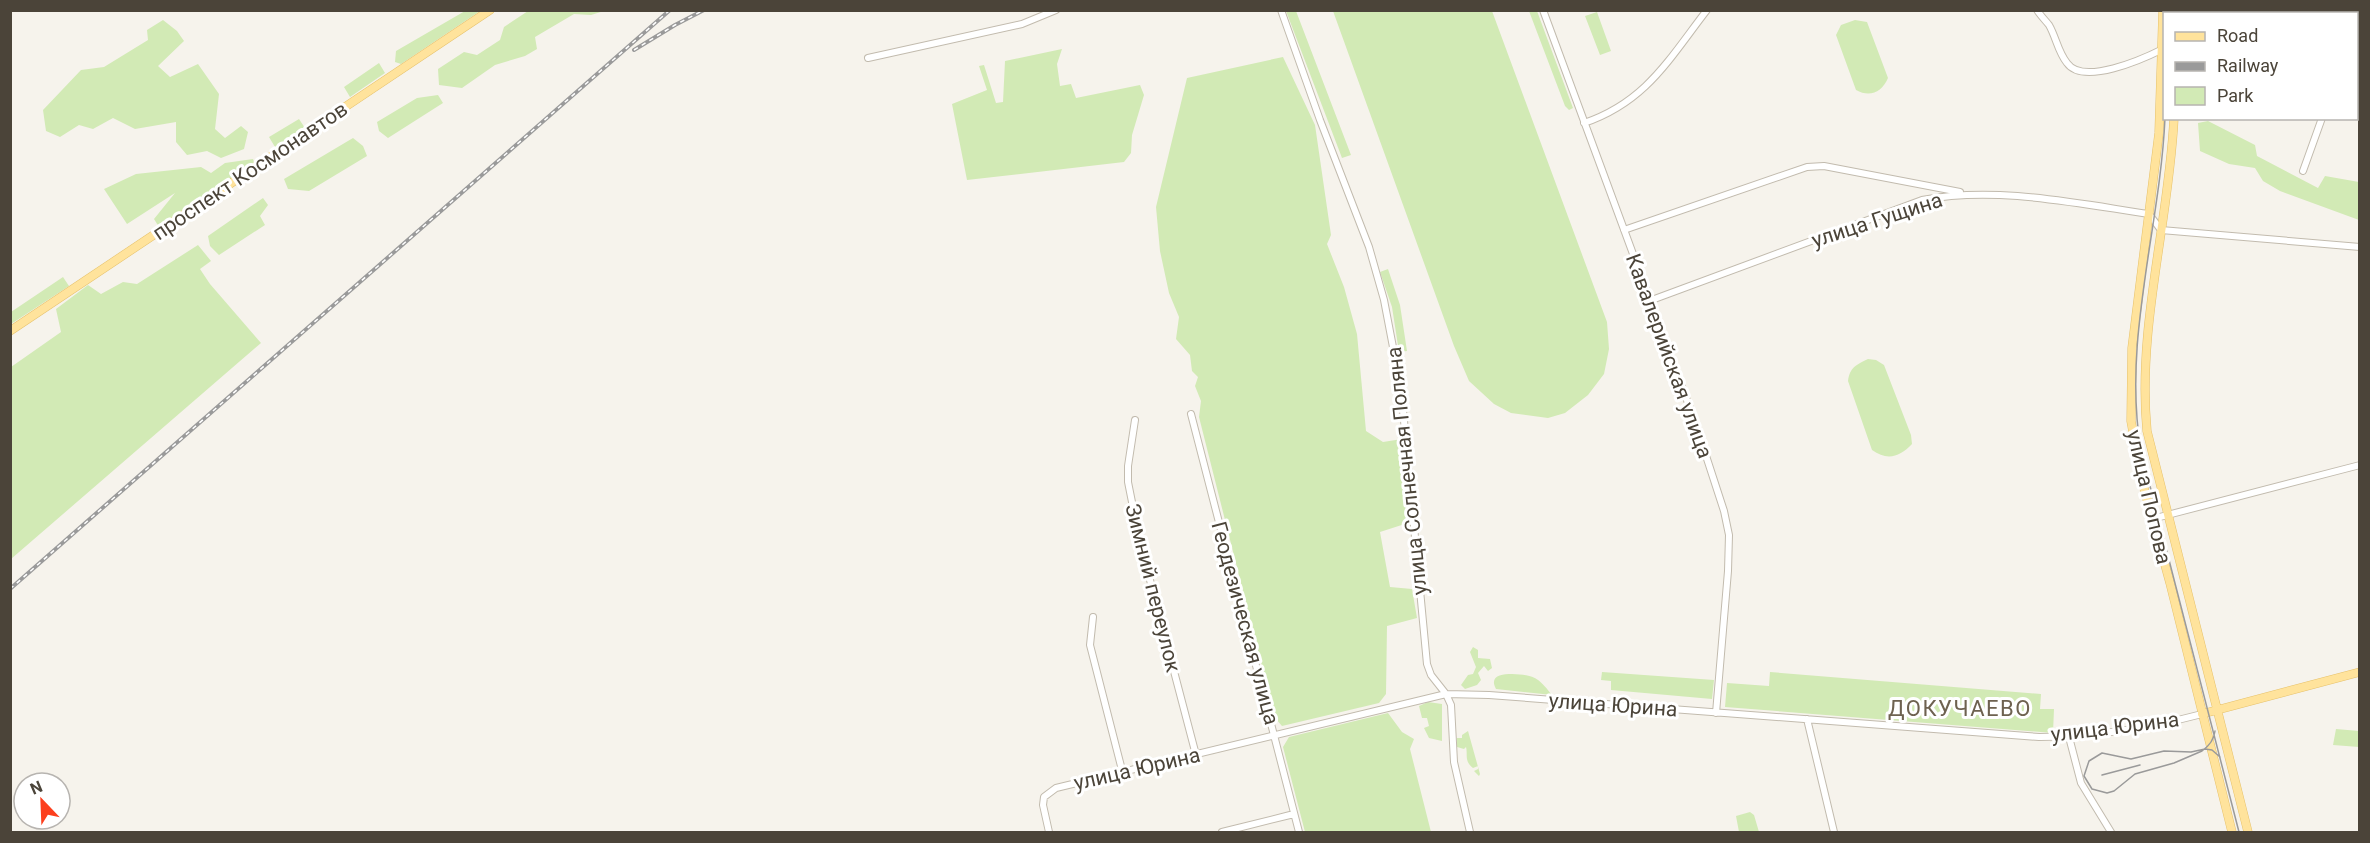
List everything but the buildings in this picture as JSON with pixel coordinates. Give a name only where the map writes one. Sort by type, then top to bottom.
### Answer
[{"type":"main road","name":"проспект Космонавтов","points":[[10,331],[490,10]]},
{"type":"main road","name":"улица Попова","points":[[2163,10],[2159,133],[2132,348],[2130,399],[2133,441],[2232,832]]},
{"type":"main road","name":"улица Попова","points":[[2174,120],[2148,340],[2145,414],[2150,448],[2248,832]]},
{"type":"main road","points":[[2202,714],[2360,672]]},
{"type":"street","points":[[868,58],[1022,24],[1056,10]]},
{"type":"street","name":"улица Солнечная Поляна","points":[[1281,10],[1320,120],[1370,247],[1384,300],[1401,389],[1427,664],[1451,705],[1452,747],[1457,782],[1470,832]]},
{"type":"street","name":"Кавалерийская улица","points":[[1543,10],[1695,422],[1724,511],[1728,529],[1728,571],[1716,712]]},
{"type":"street","points":[[1584,123],[1609,115],[1657,76],[1707,10]]},
{"type":"street","points":[[2037,10],[2049,25],[2068,66],[2078,70],[2099,73],[2133,63],[2163,49]]},
{"type":"street","points":[[2303,171],[2321,120]]},
{"type":"street","points":[[1624,230],[1807,167],[1824,166],[1967,194]]},
{"type":"street","name":"улица Гущина","points":[[1649,301],[1922,200],[1967,194],[2037,198],[2149,214]]},
{"type":"street","points":[[2149,214],[2161,230],[2360,247]]},
{"type":"street","name":"Геодезическая улица","points":[[1191,414],[1299,832]]},
{"type":"street","name":"Зимний переулок","points":[[1135,420],[1128,482],[1140,542],[1196,755]]},
{"type":"street","points":[[2152,519],[2360,465]]},
{"type":"street","points":[[1093,617],[1090,645],[1123,774]]},
{"type":"street","name":"улица Юрина","points":[[1049,832],[1043,805],[1044,797],[1056,788],[1123,774],[1446,694],[1489,695],[2018,736],[2069,737],[2129,730],[2202,714]]},
{"type":"street","points":[[1807,719],[1834,832]]},
{"type":"street","points":[[2069,737],[2081,783],[2111,832]]},
{"type":"street","points":[[1222,832],[1294,814]]},
{"type":"green space","points":[[465,11],[480,11],[401,64],[395,62],[396,51]]},
{"type":"green space","points":[[528,11],[604,11],[591,15],[574,14],[535,37],[537,49],[525,56],[495,65],[462,88],[439,85],[438,69],[464,52],[477,55],[500,40],[504,27]]},
{"type":"green space","points":[[1286,11],[1296,11],[1351,155],[1342,158]]},
{"type":"green space","points":[[1333,11],[1492,11],[1607,322],[1609,349],[1604,374],[1588,395],[1565,413],[1548,418],[1511,413],[1494,404],[1469,381],[1454,346]]},
{"type":"green space","points":[[1529,11],[1537,11],[1573,108],[1569,110],[1565,106]]},
{"type":"green space","points":[[1597,12],[1611,51],[1600,55],[1585,16]]},
{"type":"green space","points":[[163,20],[177,31],[184,41],[158,66],[170,77],[198,64],[219,94],[215,129],[225,138],[241,126],[248,132],[244,149],[221,158],[207,151],[187,155],[176,142],[176,122],[135,129],[113,118],[93,129],[79,125],[60,137],[46,131],[43,110],[81,70],[104,67],[148,40],[147,30]]},
{"type":"green space","points":[[1855,20],[1867,22],[1888,78],[1879,90],[1871,93],[1856,90],[1836,35],[1841,25]]},
{"type":"green space","points":[[1062,49],[1057,64],[1060,86],[1071,84],[1076,98],[1140,85],[1144,95],[1132,135],[1131,153],[1124,162],[967,180],[952,104],[987,90],[979,66],[984,65],[996,103],[1003,102],[1005,61]]},
{"type":"green space","points":[[1283,57],[1315,125],[1331,235],[1327,244],[1344,287],[1357,334],[1366,431],[1383,442],[1402,439],[1411,522],[1380,532],[1390,587],[1412,589],[1417,618],[1387,626],[1386,694],[1379,703],[1282,726],[1275,718],[1199,417],[1201,401],[1195,386],[1198,377],[1192,371],[1190,355],[1176,339],[1179,317],[1169,293],[1160,251],[1156,207],[1187,78]]},
{"type":"green space","points":[[379,63],[385,73],[350,97],[344,87]]},
{"type":"green space","points":[[438,95],[443,103],[388,138],[379,131],[377,122],[417,98]]},
{"type":"green space","points":[[299,119],[305,128],[275,147],[269,137]]},
{"type":"green space","points":[[2208,121],[2255,145],[2257,156],[2318,188],[2325,176],[2359,182],[2359,220],[2280,191],[2263,181],[2255,168],[2229,164],[2200,151],[2198,123]]},
{"type":"green space","points":[[353,138],[363,146],[367,156],[309,191],[288,189],[284,179]]},
{"type":"green space","points":[[253,159],[255,165],[159,227],[154,219],[175,193],[127,224],[104,189],[136,174],[201,167],[211,173],[225,163]]},
{"type":"green space","points":[[263,198],[268,205],[260,216],[265,225],[219,255],[210,246],[208,236]]},
{"type":"green space","points":[[198,245],[211,261],[200,269],[210,284],[261,343],[11,559],[11,367],[61,332],[56,309],[88,285],[101,294],[123,282],[137,284]]},
{"type":"green space","points":[[1388,269],[1400,305],[1407,351],[1399,352],[1392,307],[1380,272]]},
{"type":"green space","points":[[63,277],[69,286],[11,324],[11,312]]},
{"type":"green space","points":[[1868,359],[1876,360],[1884,365],[1911,435],[1912,444],[1898,455],[1883,456],[1872,450],[1848,381],[1854,367]]},
{"type":"green space","points":[[1473,647],[1478,650],[1478,658],[1490,659],[1492,668],[1488,671],[1484,666],[1478,673],[1481,680],[1477,685],[1465,689],[1461,685],[1468,675],[1473,674],[1476,667],[1470,652]]},
{"type":"green space","points":[[1602,672],[1714,680],[1712,699],[1611,690],[1611,681],[1601,680]]},
{"type":"green space","points":[[1770,672],[2041,694],[2040,709],[2054,709],[2053,733],[1725,707],[1727,683],[1769,686]]},
{"type":"green space","points":[[1512,674],[1535,678],[1552,695],[1496,689],[1494,681],[1497,677]]},
{"type":"green space","points":[[1428,702],[1442,704],[1442,741],[1429,738],[1424,728],[1429,726],[1427,718],[1422,718],[1419,706]]},
{"type":"green space","points":[[1388,713],[1402,732],[1414,739],[1410,749],[1431,832],[1305,832],[1283,747],[1289,737]]},
{"type":"green space","points":[[2336,729],[2359,731],[2359,747],[2333,745]]},
{"type":"green space","points":[[1468,731],[1478,766],[1473,768],[1467,760],[1466,747],[1464,749],[1457,747],[1457,738],[1462,738],[1462,735]]},
{"type":"green space","points":[[1750,812],[1754,815],[1759,832],[1739,832],[1736,816]]},
{"type":"tram line","points":[[2165,120],[2162,160],[2139,326],[2136,409],[2141,451],[2239,832]]},
{"type":"tram line","points":[[2215,731],[2211,742],[2207,747],[2205,749],[2202,751],[2174,763],[2135,774],[2114,791],[2107,793],[2092,789],[2084,776],[2089,761],[2102,753],[2131,759],[2164,751],[2191,752],[2205,749],[2212,750],[2220,757]]},
{"type":"tram line","points":[[2102,775],[2140,765]]},
{"type":"railway","points":[[10,589],[670,10]]},
{"type":"railway","points":[[634,50],[704,10]]},
{"type":"district","name":"ДОКУЧАЕВО","points":[[1960,708]]}]
